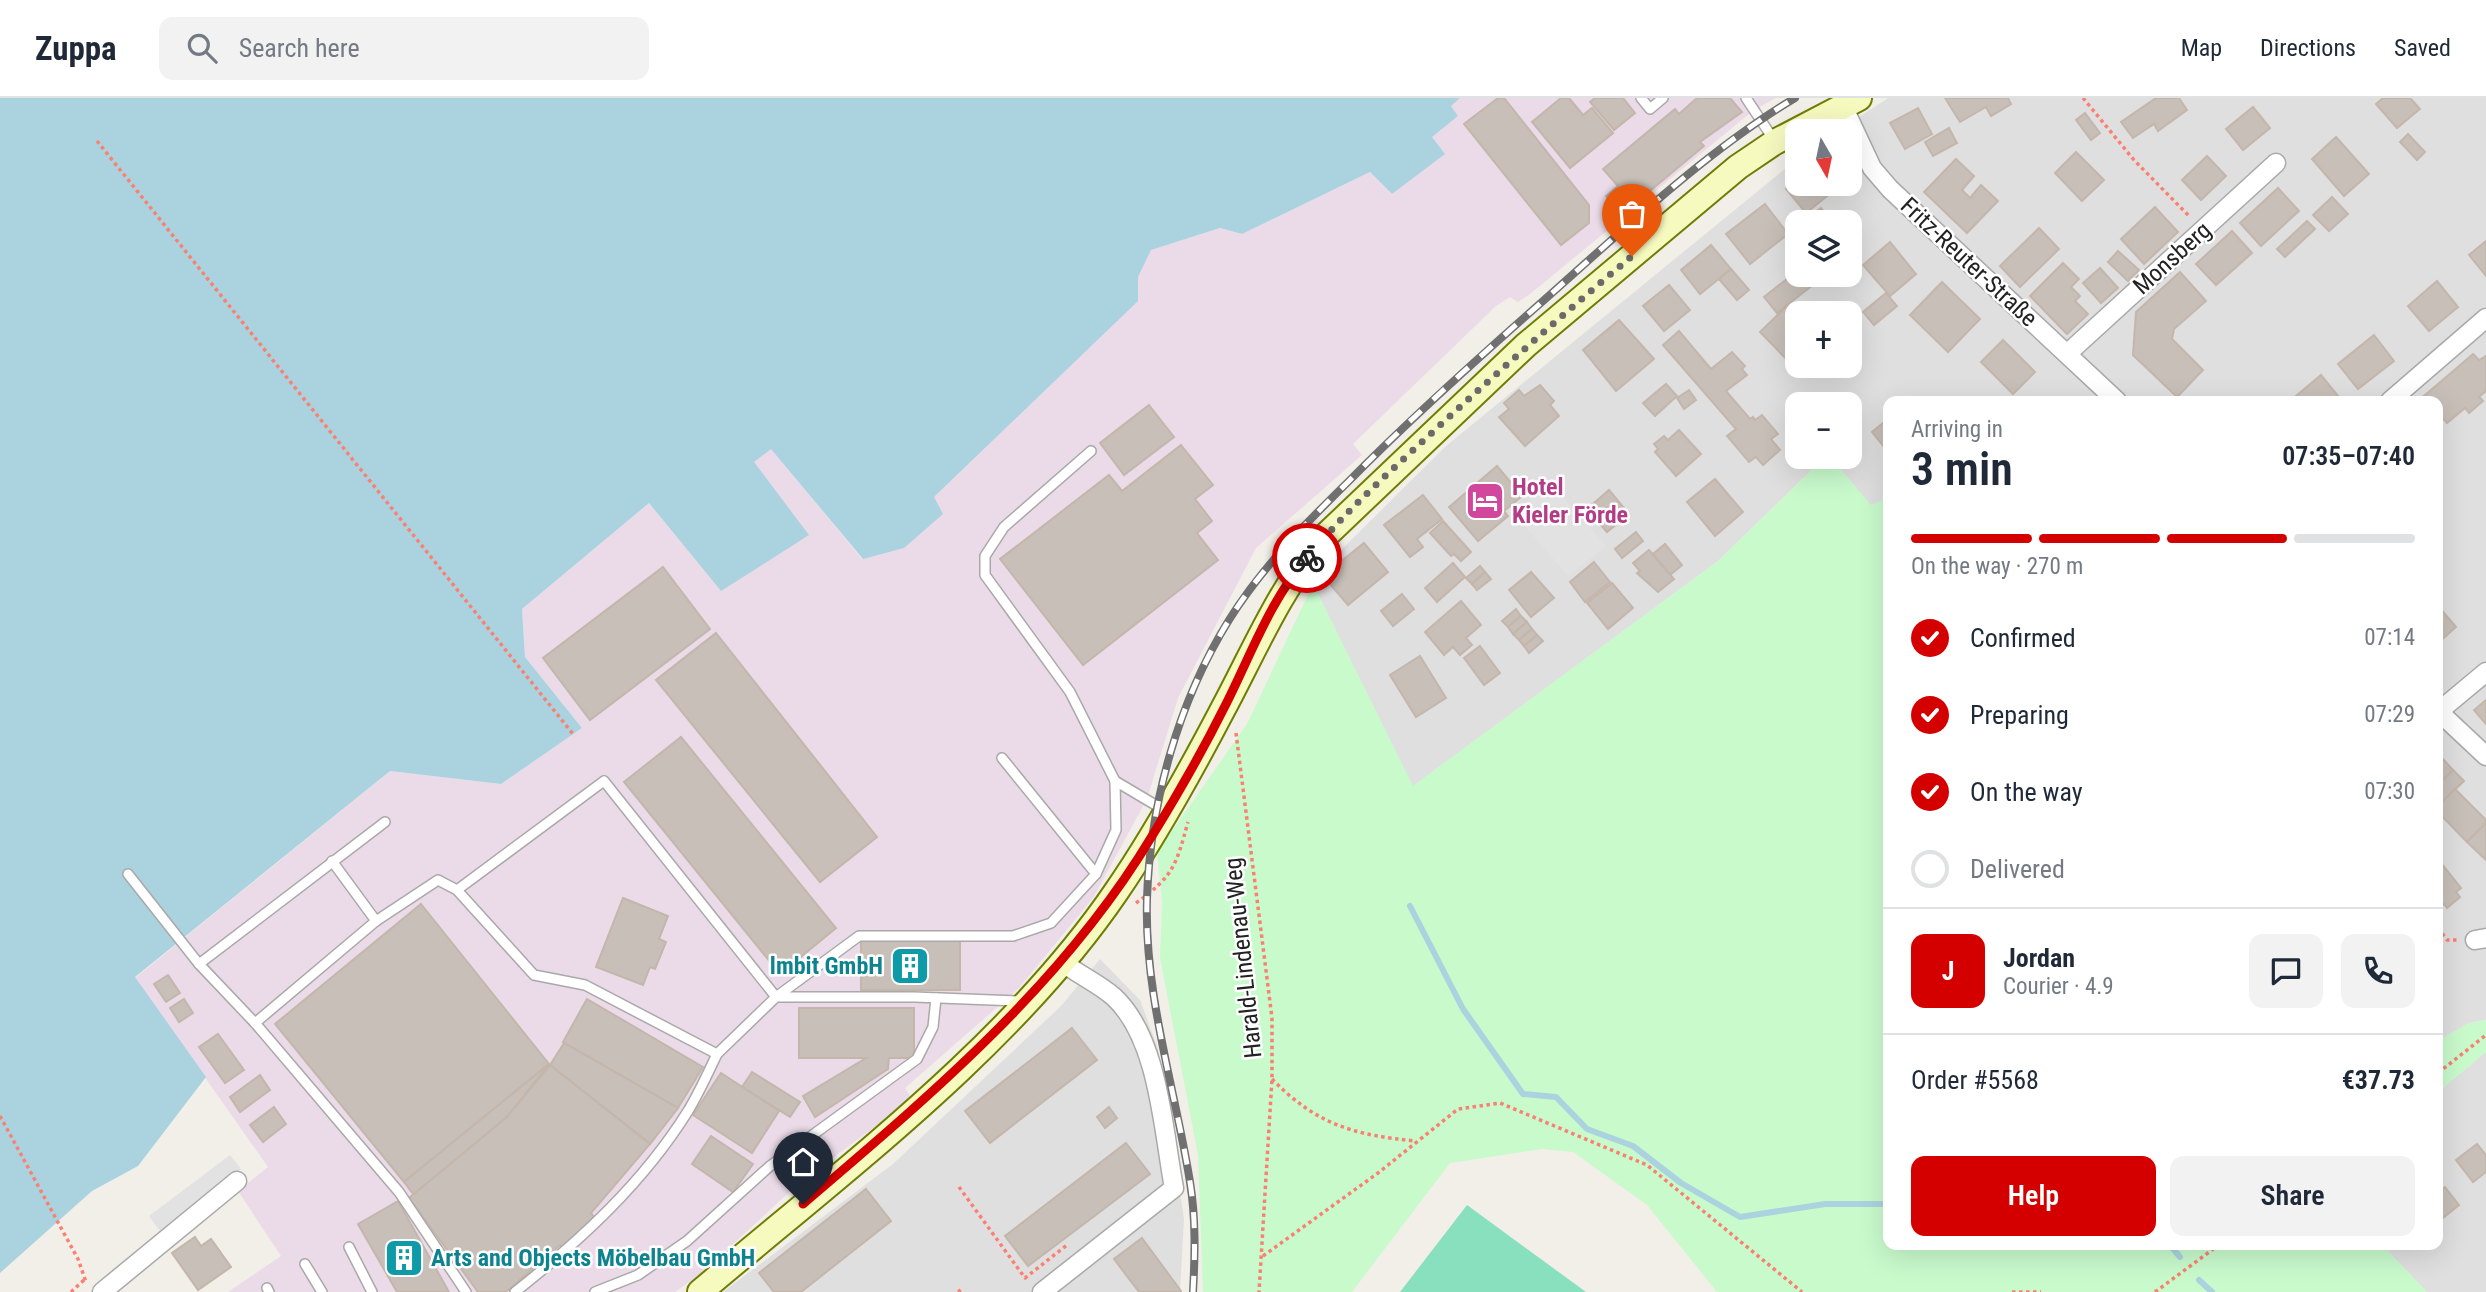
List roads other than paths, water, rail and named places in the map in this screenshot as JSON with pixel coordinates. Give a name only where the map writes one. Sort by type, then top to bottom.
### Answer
[{"type":"street","points":[[700,1292],[934,1091],[1027,1002],[1061,961],[1114,895],[1166,812],[1289,583],[1301,564],[1336,524],[1526,345],[1738,167],[1775,142],[1851,102]]},
{"type":"street","name":"Fritz-Reuter-Straße","points":[[1851,102],[1872,168],[1890,189],[2112,396]]},
{"type":"street","name":"Monsberg","points":[[2068,353],[2276,163]]},
{"type":"street","points":[[2396,396],[2486,318]]},
{"type":"street","points":[[2443,707],[2486,672]]},
{"type":"street","points":[[2443,716],[2486,756]]},
{"type":"street","points":[[1041,1292],[1174,1188],[1154,1074],[1136,1023],[1113,997],[1061,961]]},
{"type":"street","points":[[102,1292],[237,1181]]},
{"type":"lane","points":[[1641,98],[1650,109],[1663,98]]},
{"type":"lane","points":[[1746,98],[1775,142]]},
{"type":"lane","points":[[515,1292],[568,1251],[604,1217],[688,1111],[717,1055],[776,997],[859,936],[1013,936],[1051,923],[1096,874],[1116,830],[1115,781],[1070,692],[985,575],[985,556],[1004,527],[1091,451]]},
{"type":"lane","points":[[1002,758],[1096,874]]},
{"type":"lane","points":[[457,890],[604,781],[776,997]]},
{"type":"lane","points":[[1115,781],[1166,812]]},
{"type":"lane","points":[[199,964],[384,822]]},
{"type":"lane","points":[[332,861],[376,921]]},
{"type":"lane","points":[[128,874],[199,964],[255,1023],[399,1192],[466,1292]]},
{"type":"lane","points":[[255,1023],[376,921],[438,880],[457,890],[534,975],[585,985],[717,1055]]},
{"type":"lane","points":[[776,997],[936,998],[1027,1002]]},
{"type":"lane","points":[[595,1292],[638,1275],[687,1241],[770,1166],[917,1059],[933,1027],[936,998]]},
{"type":"lane","points":[[349,1247],[372,1292]]},
{"type":"lane","points":[[305,1264],[322,1292]]},
{"type":"water","points":[[0,98],[1460,98],[1451,106],[1458,116],[1432,137],[1445,154],[1392,194],[1370,172],[1242,234],[1220,228],[1151,250],[1138,277],[1138,301],[934,497],[943,514],[904,548],[863,559],[771,449],[754,462],[809,535],[721,591],[649,503],[522,609],[525,657],[582,728],[501,784],[390,771],[135,977],[206,1077],[138,1166],[92,1191],[0,1273]]},
{"type":"waterway","points":[[1410,906],[1463,1009],[1523,1094],[1556,1097],[1587,1129],[1633,1146],[1681,1183],[1740,1217],[1825,1204],[1883,1204]]},
{"type":"waterway","points":[[2174,1250],[2180,1257]]},
{"type":"waterway","points":[[2199,1280],[2212,1292]]},
{"type":"railway","points":[[1193,1292],[1192,1196],[1155,1006],[1147,935],[1147,899],[1154,826],[1170,754],[1181,719],[1211,652],[1255,582],[1285,547],[1420,412],[1697,167],[1795,98]]},
{"type":"place","name":"Hotel Kieler Förde","points":[[1485,501]]},
{"type":"place","name":"lmbit GmbH","points":[[910,966]]},
{"type":"place","name":"Arts and Objects Möbelbau GmbH","points":[[404,1258]]}]
